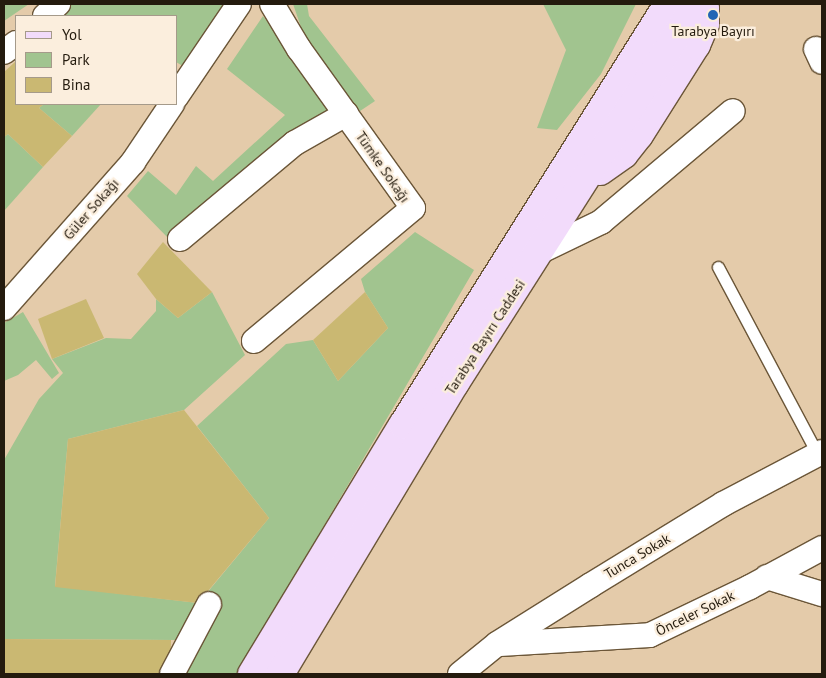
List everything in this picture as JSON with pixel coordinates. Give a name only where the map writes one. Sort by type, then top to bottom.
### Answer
[{"type":"main road","name":"Tarabya Bayırı Caddesi","points":[[252,674],[403,425],[668,4]]},
{"type":"main road","name":"Tarabya Bayırı Caddesi","points":[[280,674],[455,383],[696,4]]},
{"type":"main road","points":[[586,179],[610,165],[639,135],[703,32],[706,17],[702,4]]},
{"type":"street","points":[[46,15],[58,4]]},
{"type":"street","points":[[178,94],[239,4]]},
{"type":"street","name":"Tümke Sokağı","points":[[254,341],[413,208],[299,49],[272,4]]},
{"type":"street","points":[[4,52],[15,44]]},
{"type":"street","name":"Güler Sokağı","points":[[4,308],[133,162],[171,105]]},
{"type":"street","points":[[539,252],[601,222],[734,111]]},
{"type":"street","points":[[180,239],[296,143],[346,114]]},
{"type":"street","name":"Tunca Sokak","points":[[460,674],[496,644],[723,504],[820,453]]},
{"type":"street","name":"Önceler Sokak","points":[[496,644],[650,635],[822,548]]},
{"type":"street","points":[[767,577],[822,594]]},
{"type":"street","points":[[172,674],[208,604]]},
{"type":"lane","points":[[718,267],[820,453]]},
{"type":"green space","points":[[4,4],[29,4],[4,21]]},
{"type":"green space","points":[[67,4],[227,4],[186,68],[178,63],[178,15],[58,15]]},
{"type":"green space","points":[[293,4],[307,4],[309,16],[375,101],[360,111],[329,72],[302,30]]},
{"type":"green space","points":[[543,4],[636,4],[601,74],[557,130],[537,128],[566,50]]},
{"type":"green space","points":[[263,16],[336,112],[170,240],[127,196],[148,171],[176,195],[196,166],[213,181],[285,115],[227,69]]},
{"type":"green space","points":[[43,105],[100,105],[72,136],[39,108]]},
{"type":"green space","points":[[8,134],[43,167],[4,211],[4,137]]},
{"type":"green space","points":[[415,232],[474,270],[237,674],[178,674],[206,594],[269,518],[197,426],[286,344],[313,340],[338,381],[388,328],[365,292],[361,279]]},
{"type":"green space","points":[[212,292],[245,355],[184,410],[68,439],[55,586],[198,603],[179,640],[4,639],[4,460],[39,399],[63,373],[52,359],[106,338],[131,339],[156,311],[156,299],[178,318]]},
{"type":"green space","points":[[23,312],[59,373],[52,379],[36,360],[18,375],[4,381],[4,323]]},
{"type":"building","points":[[15,62],[15,105],[43,105],[39,108],[72,136],[43,167],[8,134],[4,137],[4,72]]},
{"type":"building","points":[[163,242],[212,292],[178,318],[156,299],[137,274]]},
{"type":"building","points":[[365,292],[388,328],[338,381],[313,340]]},
{"type":"building","points":[[86,299],[104,338],[52,359],[38,319]]},
{"type":"building","points":[[184,410],[269,518],[198,603],[55,587],[68,439]]},
{"type":"building","points":[[4,639],[171,640],[170,674],[4,674]]},
{"type":"place","name":"Tarabya Bayırı","points":[[713,15]]}]
